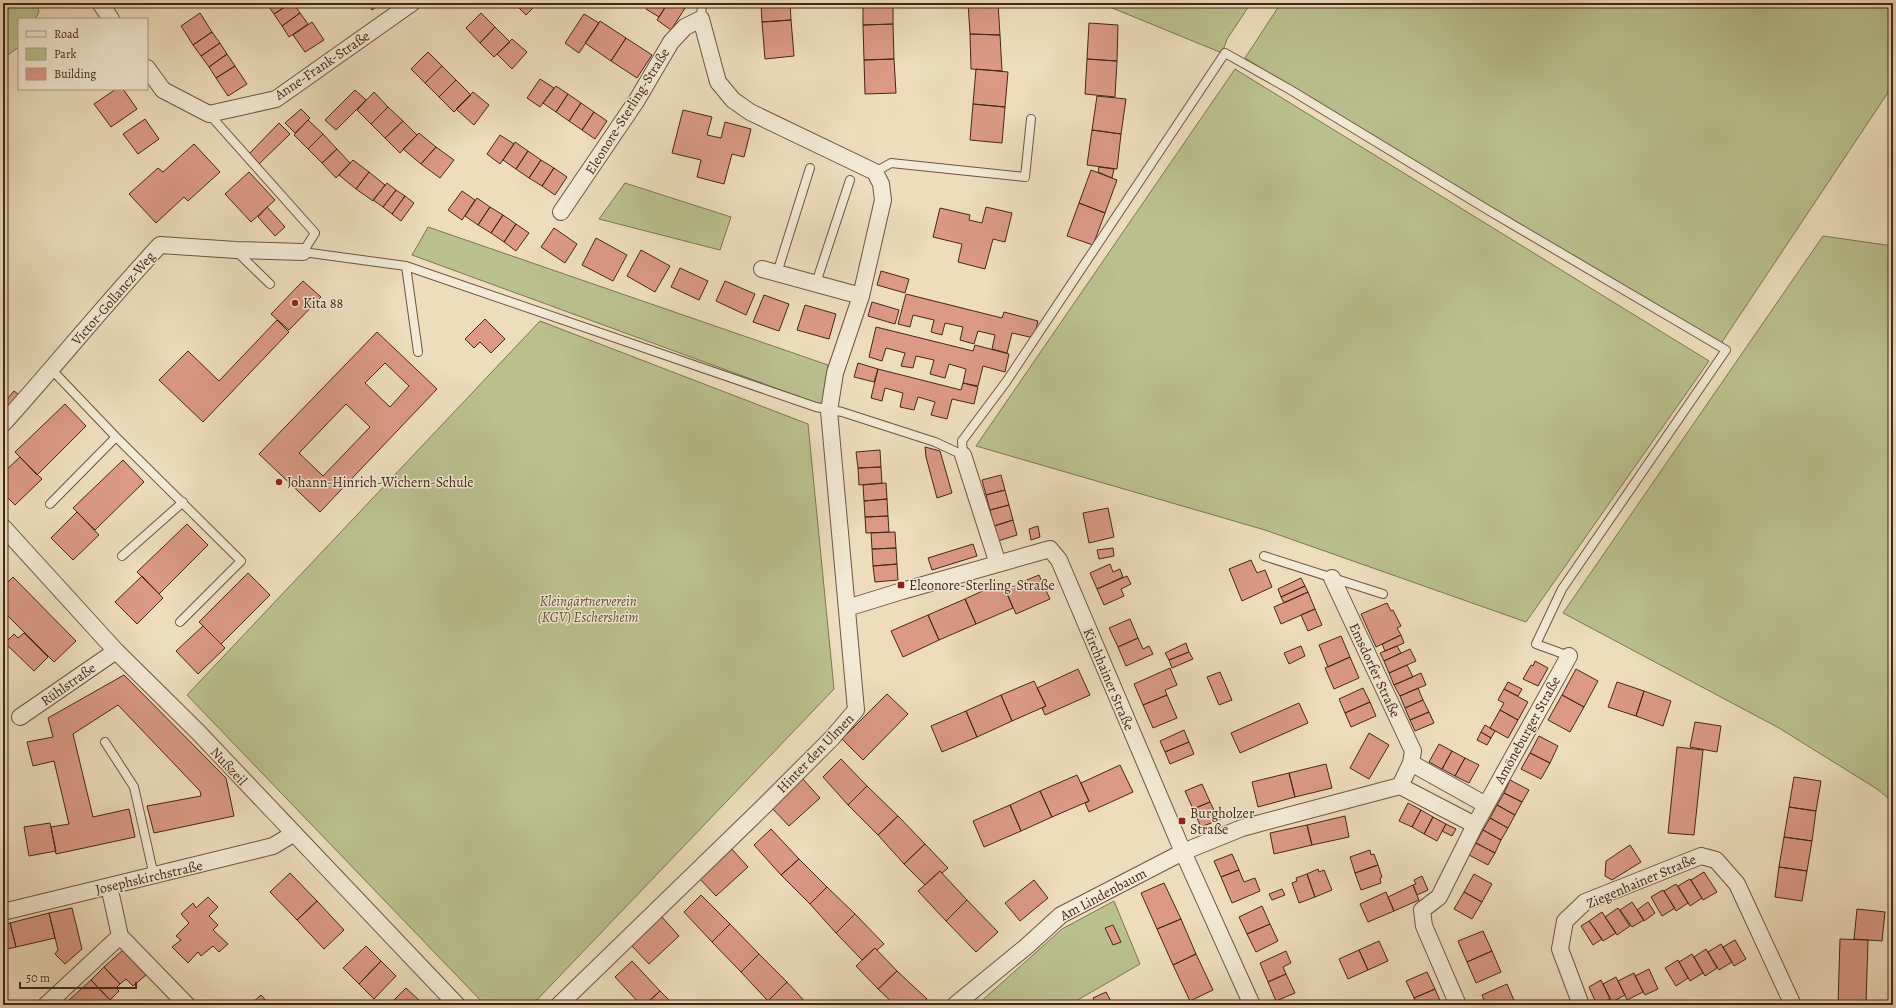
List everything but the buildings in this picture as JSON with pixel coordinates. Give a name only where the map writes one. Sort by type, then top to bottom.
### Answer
[{"type":"street","points":[[100,3],[109,18]]},
{"type":"street","name":"Anne-Frank-Straße","points":[[209,114],[276,99],[412,3]]},
{"type":"street","points":[[701,19],[718,82],[733,100],[750,112],[875,172],[881,184],[882,200],[861,296],[834,373],[829,411]]},
{"type":"street","name":"Eleonore-Sterling-Straße","points":[[561,212],[637,100],[671,42],[685,27],[701,19]]},
{"type":"street","points":[[148,69],[163,90],[209,114]]},
{"type":"street","name":"Victor-Gollancz-Weg","points":[[3,424],[52,370],[116,292],[160,244],[236,250],[303,252]]},
{"type":"street","points":[[770,271],[861,296]]},
{"type":"street","name":"Hinter den Ulmen","points":[[559,1005],[761,809],[832,738],[856,710],[829,411]]},
{"type":"street","points":[[963,455],[998,564]]},
{"type":"street","name":"Nußzeil","points":[[3,527],[116,651],[198,732],[456,1005]]},
{"type":"street","name":"Kirchhainer Straße","points":[[847,608],[1050,549],[1059,560],[1183,852],[1252,1005]]},
{"type":"street","name":"Emsdorfer Straße","points":[[1332,578],[1413,751],[1411,763]]},
{"type":"street","name":"Rühlstraße","points":[[20,717],[116,651]]},
{"type":"street","name":"Amöneburger Straße","points":[[1475,825],[1568,656]]},
{"type":"street","points":[[1400,786],[1411,763],[1486,805]]},
{"type":"street","points":[[1183,852],[1242,828],[1400,786],[1475,825],[1439,897],[1422,910],[1424,926],[1458,1005]]},
{"type":"street","name":"Josephskirchstraße","points":[[3,912],[273,846],[293,834]]},
{"type":"street","name":"Am Lindenbaum","points":[[955,1005],[1028,946],[1060,915],[1183,852]]},
{"type":"street","name":"Ziegenhainer Straße","points":[[1581,1005],[1560,949],[1565,921],[1585,902],[1701,856],[1716,860],[1737,884],[1793,1005]]},
{"type":"street","points":[[109,886],[120,936],[187,1005]]},
{"type":"street","points":[[46,1005],[120,936]]},
{"type":"lane","points":[[701,19],[702,3]]},
{"type":"lane","points":[[209,114],[315,233],[303,252],[406,266],[829,411],[842,412],[936,442],[963,455],[962,441],[1006,382],[1225,53],[1289,89],[1488,210],[1726,350],[1562,590],[1536,644],[1568,656]]},
{"type":"lane","points":[[875,172],[891,163],[1026,177],[1031,119]]},
{"type":"lane","points":[[770,271],[810,168]]},
{"type":"lane","points":[[816,283],[850,180]]},
{"type":"lane","points":[[236,250],[270,284]]},
{"type":"lane","points":[[406,266],[418,352]]},
{"type":"lane","points":[[52,370],[241,561],[180,622]]},
{"type":"lane","points":[[50,504],[116,436]]},
{"type":"lane","points":[[122,556],[183,502]]},
{"type":"lane","points":[[1264,556],[1383,594]]},
{"type":"lane","points":[[105,742],[134,787],[154,876]]},
{"type":"green space","points":[[3,3],[37,3],[39,12],[36,18],[18,18],[18,48],[3,58]]},
{"type":"green space","points":[[1100,3],[1251,3],[1227,39],[1222,53]]},
{"type":"green space","points":[[1281,3],[1893,3],[1893,85],[1718,348],[1245,58]]},
{"type":"green space","points":[[1235,69],[1709,361],[1526,622],[1265,530],[976,446]]},
{"type":"green space","points":[[625,183],[731,217],[720,250],[599,219]]},
{"type":"green space","points":[[428,227],[828,365],[822,405],[412,255]]},
{"type":"green space","points":[[1823,236],[1893,246],[1893,802],[1877,789],[1779,728],[1563,613]]},
{"type":"green space","name":"Kleingärtnerverein (KGV) Eschersheim","points":[[540,321],[808,424],[834,689],[532,1005],[485,1005],[187,695]]},
{"type":"green space","points":[[1114,901],[1140,964],[1069,1005],[977,1005],[1062,929]]},
{"type":"place","name":"Kita 88","points":[[295,303]]},
{"type":"place","name":"Johann-Hinrich-Wichern-Schule","points":[[279,482]]},
{"type":"place","name":"Eleonore-Sterling-Straße","points":[[901,585]]},
{"type":"place","name":"Burgholzer Straße","points":[[1182,821]]}]
